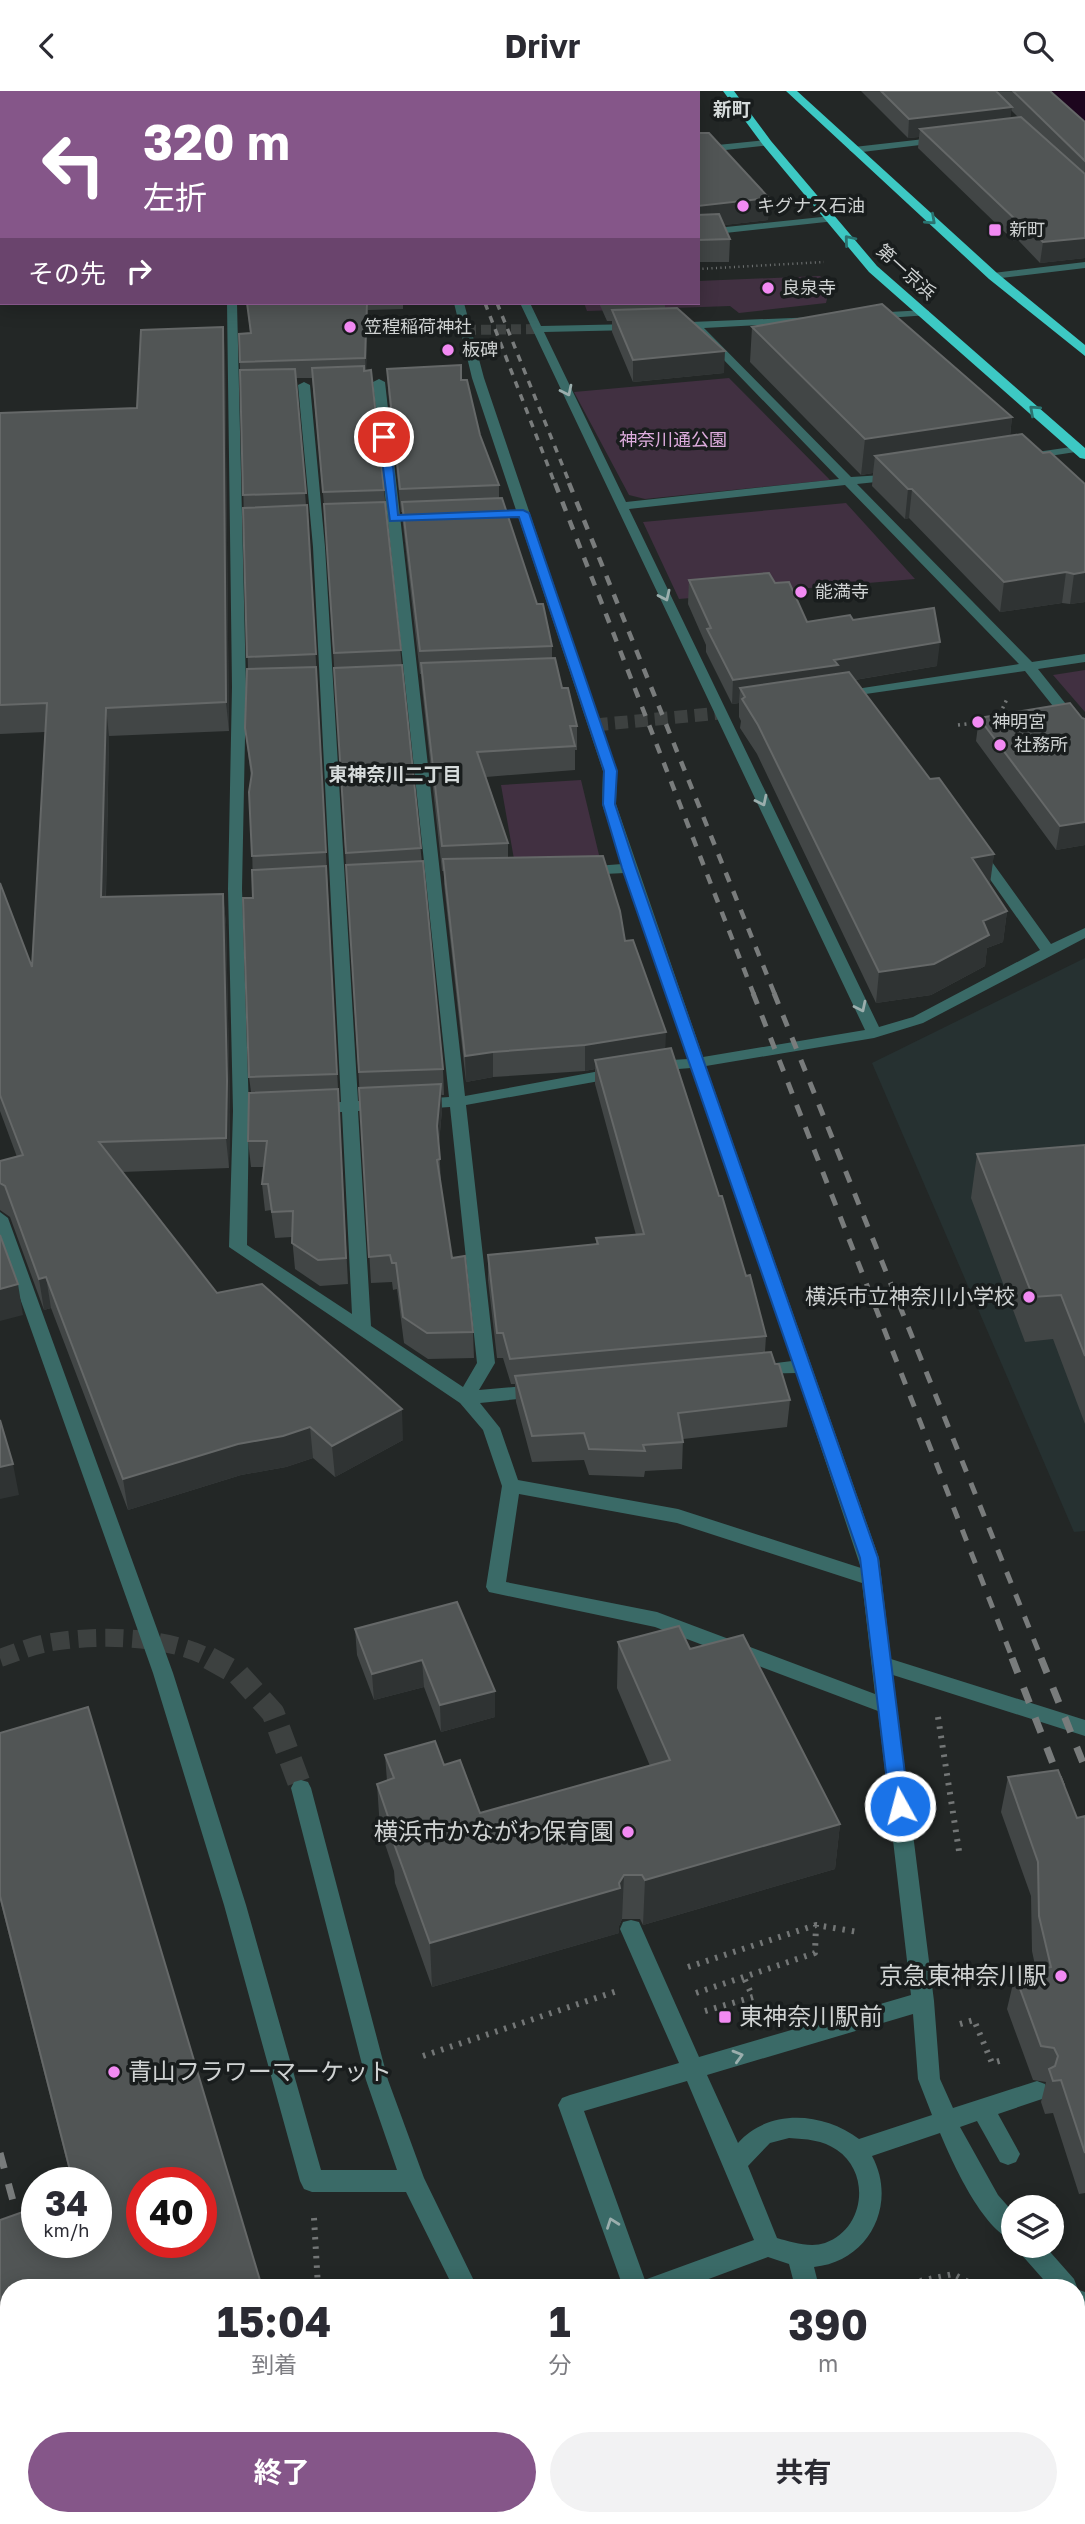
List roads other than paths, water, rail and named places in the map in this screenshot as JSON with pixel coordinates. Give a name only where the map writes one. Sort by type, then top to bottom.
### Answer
[{"type":"highway","name":"第一京浜","points":[[728,91],[766,143],[873,269],[1082,452]]},
{"type":"highway","points":[[791,91],[993,276],[1085,352]]},
{"type":"street","points":[[854,150],[956,138]]},
{"type":"street","points":[[700,150],[766,143]]},
{"type":"street","points":[[700,233],[831,219]]},
{"type":"street","points":[[993,276],[1085,265]]},
{"type":"street","points":[[232,305],[239,387],[245,687],[242,889],[248,1111],[239,1247],[466,1398],[491,1428],[510,1486],[496,1587],[657,1620],[888,1707]]},
{"type":"street","points":[[460,305],[466,330],[472,378],[571,675],[610,771],[609,804],[629,868],[869,1558],[923,2001],[929,2079],[958,2149],[990,2203],[1001,2215]]},
{"type":"street","points":[[526,305],[727,713],[874,1034]]},
{"type":"street","points":[[863,316],[925,313]]},
{"type":"street","points":[[821,319],[690,325],[850,483],[1024,667],[1085,737]]},
{"type":"street","points":[[537,329],[643,326]]},
{"type":"street","points":[[379,382],[486,1363],[466,1398]]},
{"type":"street","points":[[304,385],[326,684],[362,1329]]},
{"type":"street","points":[[1014,458],[1082,452]]},
{"type":"street","points":[[623,506],[905,475]]},
{"type":"street","points":[[824,698],[867,698],[1024,667],[1085,658]]},
{"type":"street","points":[[968,838],[1049,951]]},
{"type":"street","points":[[563,872],[629,868]]},
{"type":"street","points":[[295,1109],[457,1102],[644,1068],[697,1063],[874,1034],[918,1020],[1085,932]]},
{"type":"street","points":[[0,1218],[163,1674],[235,1905],[312,2181],[413,2181]]},
{"type":"street","points":[[735,1372],[803,1366]]},
{"type":"street","points":[[466,1398],[560,1389]]},
{"type":"street","points":[[510,1486],[678,1516],[872,1580]]},
{"type":"street","points":[[883,1664],[1085,1728]]},
{"type":"street","points":[[301,1788],[377,2080],[413,2181],[461,2279]]},
{"type":"street","points":[[631,1930],[736,2165],[768,2246]]},
{"type":"street","points":[[632,2279],[570,2105],[923,2001]]},
{"type":"street","points":[[855,2151],[1037,2091]]},
{"type":"street","points":[[984,2109],[1007,2154]]},
{"type":"street","points":[[678,2279],[768,2246],[799,2256],[830,2253],[859,2234],[872,2206],[869,2172],[855,2151],[825,2131],[789,2126],[769,2132],[747,2146],[736,2165]]},
{"type":"street","points":[[799,2256],[805,2279]]},
{"type":"street","points":[[1039,2258],[1058,2279]]},
{"type":"tunnel","points":[[466,330],[537,329]]},
{"type":"tunnel","points":[[595,725],[720,713]]},
{"type":"tunnel","points":[[0,1658],[47,1643],[109,1638],[154,1641],[211,1659]]},
{"type":"tunnel","points":[[211,1659],[238,1674],[273,1713],[301,1788]]},
{"type":"railway","points":[[486,305],[555,484]]},
{"type":"railway","points":[[498,305],[570,484]]},
{"type":"railway","points":[[555,483],[754,995]]},
{"type":"railway","points":[[569,483],[775,995]]},
{"type":"railway","points":[[753,993],[1013,1660]]},
{"type":"railway","points":[[774,993],[1042,1660]]},
{"type":"railway","points":[[1012,1658],[1062,1787]]},
{"type":"railway","points":[[1041,1658],[1085,1768]]},
{"type":"railway","points":[[0,2153],[21,2230]]},
{"type":"place","name":"キグナス石油","points":[[743,206]]},
{"type":"place","name":"新町","points":[[995,230]]},
{"type":"place","name":"良泉寺","points":[[768,288]]},
{"type":"place","name":"笠䅣稲荷神社","points":[[350,327]]},
{"type":"place","name":"板碑","points":[[448,350]]},
{"type":"place","name":"能満寺","points":[[801,592]]},
{"type":"place","name":"神明宮","points":[[978,722]]},
{"type":"place","name":"社務所","points":[[1000,745]]},
{"type":"place","name":"横浜市立神奈川小学校","points":[[1029,1297]]},
{"type":"place","name":"横浜市かながわ保育園","points":[[628,1832]]},
{"type":"place","name":"京急東神奈川駅","points":[[1061,1976]]},
{"type":"place","name":"東神奈川駅前","points":[[725,2017]]},
{"type":"place","name":"青山フラワーマーケット","points":[[114,2072]]},
{"type":"district","name":"新町","points":[[732,109]]},
{"type":"district","name":"東神奈川二丁目","points":[[395,774]]},
{"type":"park label","name":"神奈川通公園","points":[[673,440]]}]
